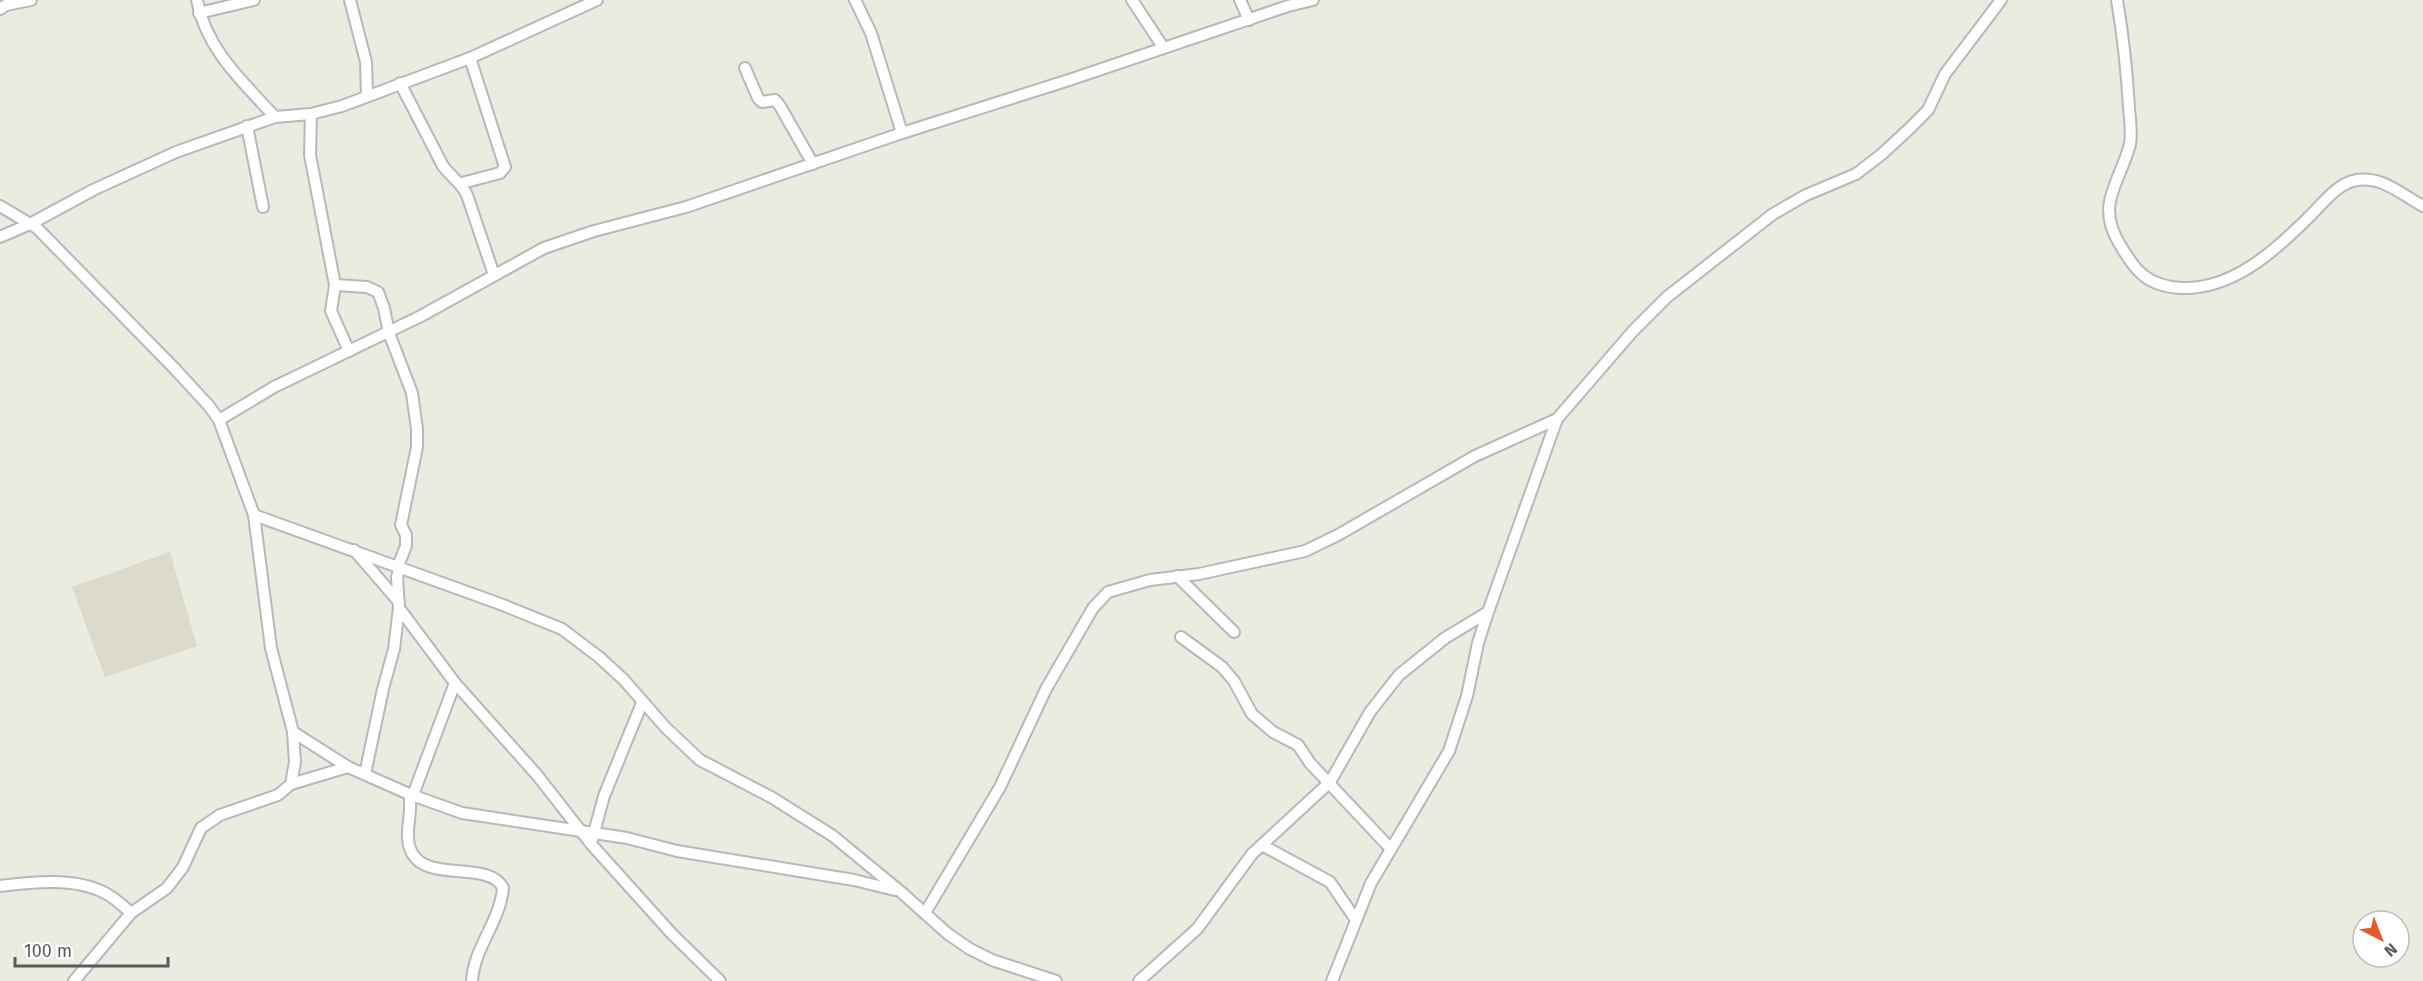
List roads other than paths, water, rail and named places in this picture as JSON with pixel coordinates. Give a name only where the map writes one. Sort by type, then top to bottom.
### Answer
[{"type":"street","points":[[0,9],[6,5],[31,0]]},
{"type":"street","points":[[197,0],[205,31],[219,54],[275,117]]},
{"type":"street","points":[[199,13],[254,0]]},
{"type":"street","points":[[350,0],[366,62],[367,95]]},
{"type":"street","points":[[0,237],[32,223],[64,204],[176,152],[275,117],[311,114],[342,106],[470,58],[582,3],[597,0]]},
{"type":"street","points":[[855,0],[871,33],[902,133]]},
{"type":"street","points":[[1132,0],[1163,47]]},
{"type":"street","points":[[1240,0],[1248,20]]},
{"type":"street","points":[[219,420],[274,387],[389,333],[544,248],[567,239],[686,207],[1293,3],[1313,0]]},
{"type":"street","points":[[925,913],[1000,787],[1047,689],[1094,608],[1108,592],[1150,580],[1199,574],[1305,551],[1475,456],[1557,419],[1633,331],[1667,297],[1773,214],[1806,195],[1856,174],[1908,130],[1928,110],[1945,74],[2001,0]]},
{"type":"street","points":[[2117,0],[2126,55],[2130,142],[2112,186],[2110,221],[2114,236],[2121,248],[2146,279],[2168,287],[2191,288],[2227,280],[2271,252],[2332,194],[2354,180],[2366,179],[2379,182],[2423,206]]},
{"type":"street","points":[[462,183],[496,175],[503,171],[505,166],[470,58]]},
{"type":"street","points":[[744,68],[758,98],[762,102],[775,100],[780,106],[813,164]]},
{"type":"street","points":[[400,83],[443,165],[449,174],[462,183],[475,214],[494,275]]},
{"type":"street","points":[[311,114],[310,155],[335,285],[331,311],[349,351]]},
{"type":"street","points":[[247,126],[263,207]]},
{"type":"street","points":[[0,206],[32,223],[174,368],[219,420],[254,515],[271,648],[293,732],[295,762],[291,784]]},
{"type":"street","points":[[335,285],[367,287],[376,290],[381,298],[389,333],[412,393],[418,438],[401,525],[406,535],[406,546],[397,577],[399,605],[394,649],[365,774]]},
{"type":"street","points":[[1332,981],[1371,883],[1449,751],[1467,696],[1478,643],[1488,612],[1557,419]]},
{"type":"street","points":[[254,515],[503,605],[562,629],[599,657],[624,680],[642,703],[680,743],[700,760],[771,797],[833,836],[959,942],[985,957],[1056,981]]},
{"type":"street","points":[[354,550],[399,605],[455,683],[537,775],[582,832],[592,839],[672,934],[720,981]]},
{"type":"street","points":[[1177,576],[1234,632]]},
{"type":"street","points":[[1139,981],[1197,929],[1244,863],[1330,782],[1370,712],[1399,675],[1445,638],[1488,612]]},
{"type":"street","points":[[1181,637],[1222,668],[1234,681],[1252,714],[1273,732],[1298,745],[1310,763],[1391,849]]},
{"type":"street","points":[[455,683],[411,794],[410,847],[416,858],[430,867],[489,876],[498,881],[503,888],[496,913],[476,956],[472,981]]},
{"type":"street","points":[[592,839],[604,795],[642,703]]},
{"type":"street","points":[[293,732],[348,767],[462,813],[582,832]]},
{"type":"street","points":[[74,981],[131,913],[167,888],[183,867],[201,828],[208,822],[220,815],[278,795],[291,784],[348,767]]},
{"type":"street","points":[[592,839],[627,838],[677,851],[854,880],[901,892]]},
{"type":"street","points":[[1262,845],[1330,882],[1356,920]]},
{"type":"street","points":[[0,886],[28,882],[60,883],[95,888],[116,899],[131,913]]}]
